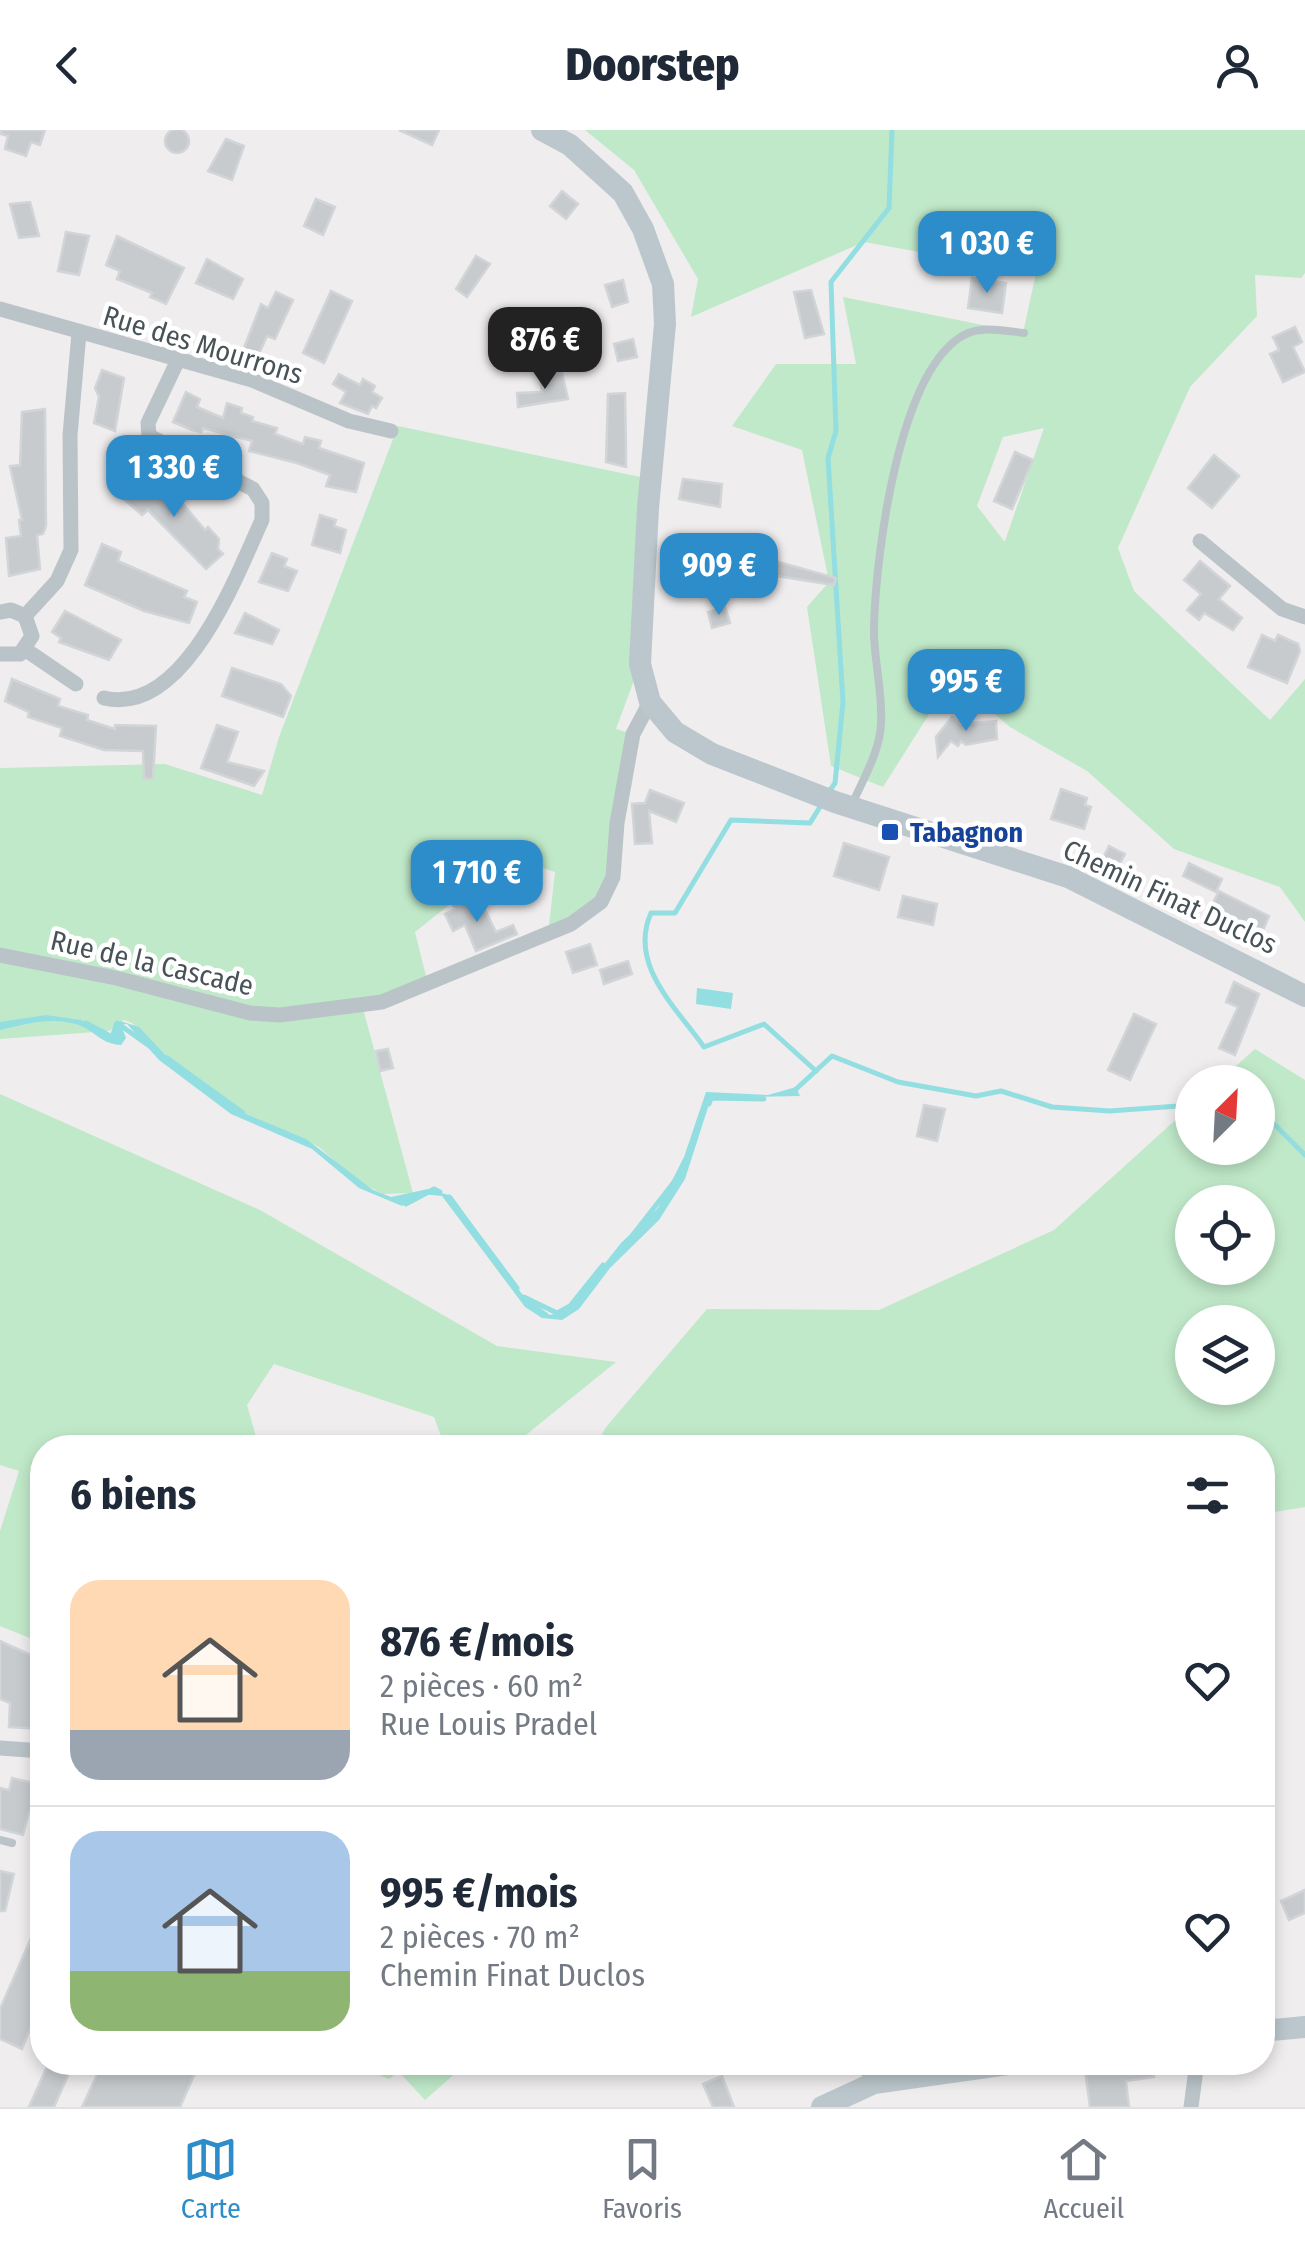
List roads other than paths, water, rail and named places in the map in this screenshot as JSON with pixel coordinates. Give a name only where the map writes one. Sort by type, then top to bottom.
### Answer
[{"type":"main road","points":[[542,130],[584,156],[623,193],[643,229],[663,284],[665,324],[648,508],[640,664],[650,702]]},
{"type":"main road","name":"Chemin Finat Duclos","points":[[650,702],[675,732],[712,754],[843,804],[1068,878],[1305,996]]},
{"type":"main road","points":[[1275,2029],[1305,2027]]},
{"type":"main road","points":[[822,2107],[865,2075]]},
{"type":"street","name":"Rue des Mourrons","points":[[0,309],[252,380],[348,421],[391,431]]},
{"type":"street","points":[[25,616],[57,581],[71,550],[70,435],[79,332]]},
{"type":"street","points":[[104,698],[121,702],[139,698],[196,652],[212,630],[262,520],[262,503],[253,489],[150,436],[148,422],[178,360]]},
{"type":"street","points":[[1200,540],[1282,608],[1305,617]]},
{"type":"street","points":[[0,612],[11,610],[25,616],[32,629],[26,650],[13,656],[0,654]]},
{"type":"street","points":[[26,650],[76,684]]},
{"type":"street","name":"Rue de la Cascade","points":[[0,955],[116,978],[250,1013],[280,1015],[382,1002],[570,924],[601,902],[613,877],[617,823],[634,734],[650,702]]},
{"type":"street","points":[[0,1748],[30,1750]]},
{"type":"street","points":[[1190,2107],[1195,2075]]},
{"type":"lane","points":[[843,804],[882,728],[874,624],[890,488],[905,433],[928,375],[955,342],[965,334],[990,329],[1024,334]]},
{"type":"lane","points":[[0,1840],[12,1843]]},
{"type":"water","points":[[697,988],[733,993],[731,1009],[696,1004]]},
{"type":"water","points":[[46,1015],[81,1020],[111,1037],[120,1021],[139,1027],[170,1060],[237,1110],[306,1139],[373,1190],[391,1197],[428,1189],[452,1196],[522,1294],[550,1315],[568,1310],[621,1243],[658,1208],[684,1157],[706,1092],[768,1095],[796,1087],[800,1096],[711,1098],[685,1179],[659,1220],[610,1268],[579,1309],[562,1320],[542,1318],[525,1307],[442,1196],[421,1194],[402,1206],[359,1188],[312,1149],[231,1114],[159,1060],[127,1024],[121,1025],[126,1038],[121,1045],[79,1025],[59,1021],[0,1030],[0,1022]]},
{"type":"waterway","points":[[828,793],[835,783],[843,702],[828,458],[836,431],[831,282],[889,208],[892,130]]},
{"type":"waterway","points":[[816,1071],[764,1024],[704,1047],[658,984],[650,968],[646,932],[651,913],[675,913],[731,820],[810,823],[823,802]]},
{"type":"waterway","points":[[86,1023],[112,1037],[117,1023],[158,1052]]},
{"type":"waterway","points":[[794,1091],[832,1056],[898,1082],[976,1096],[1001,1091],[1052,1107],[1110,1111],[1175,1106]]},
{"type":"waterway","points":[[167,1058],[243,1113]]},
{"type":"waterway","points":[[709,1104],[711,1098],[764,1099]]},
{"type":"waterway","points":[[1275,1125],[1305,1155]]},
{"type":"waterway","points":[[632,1236],[674,1182]]},
{"type":"waterway","points":[[406,1204],[434,1189],[440,1192]]},
{"type":"waterway","points":[[449,1197],[517,1288]]},
{"type":"waterway","points":[[524,1297],[557,1313],[570,1306],[603,1265]]},
{"type":"place","name":"Tabagnon","points":[[890,832]]}]
